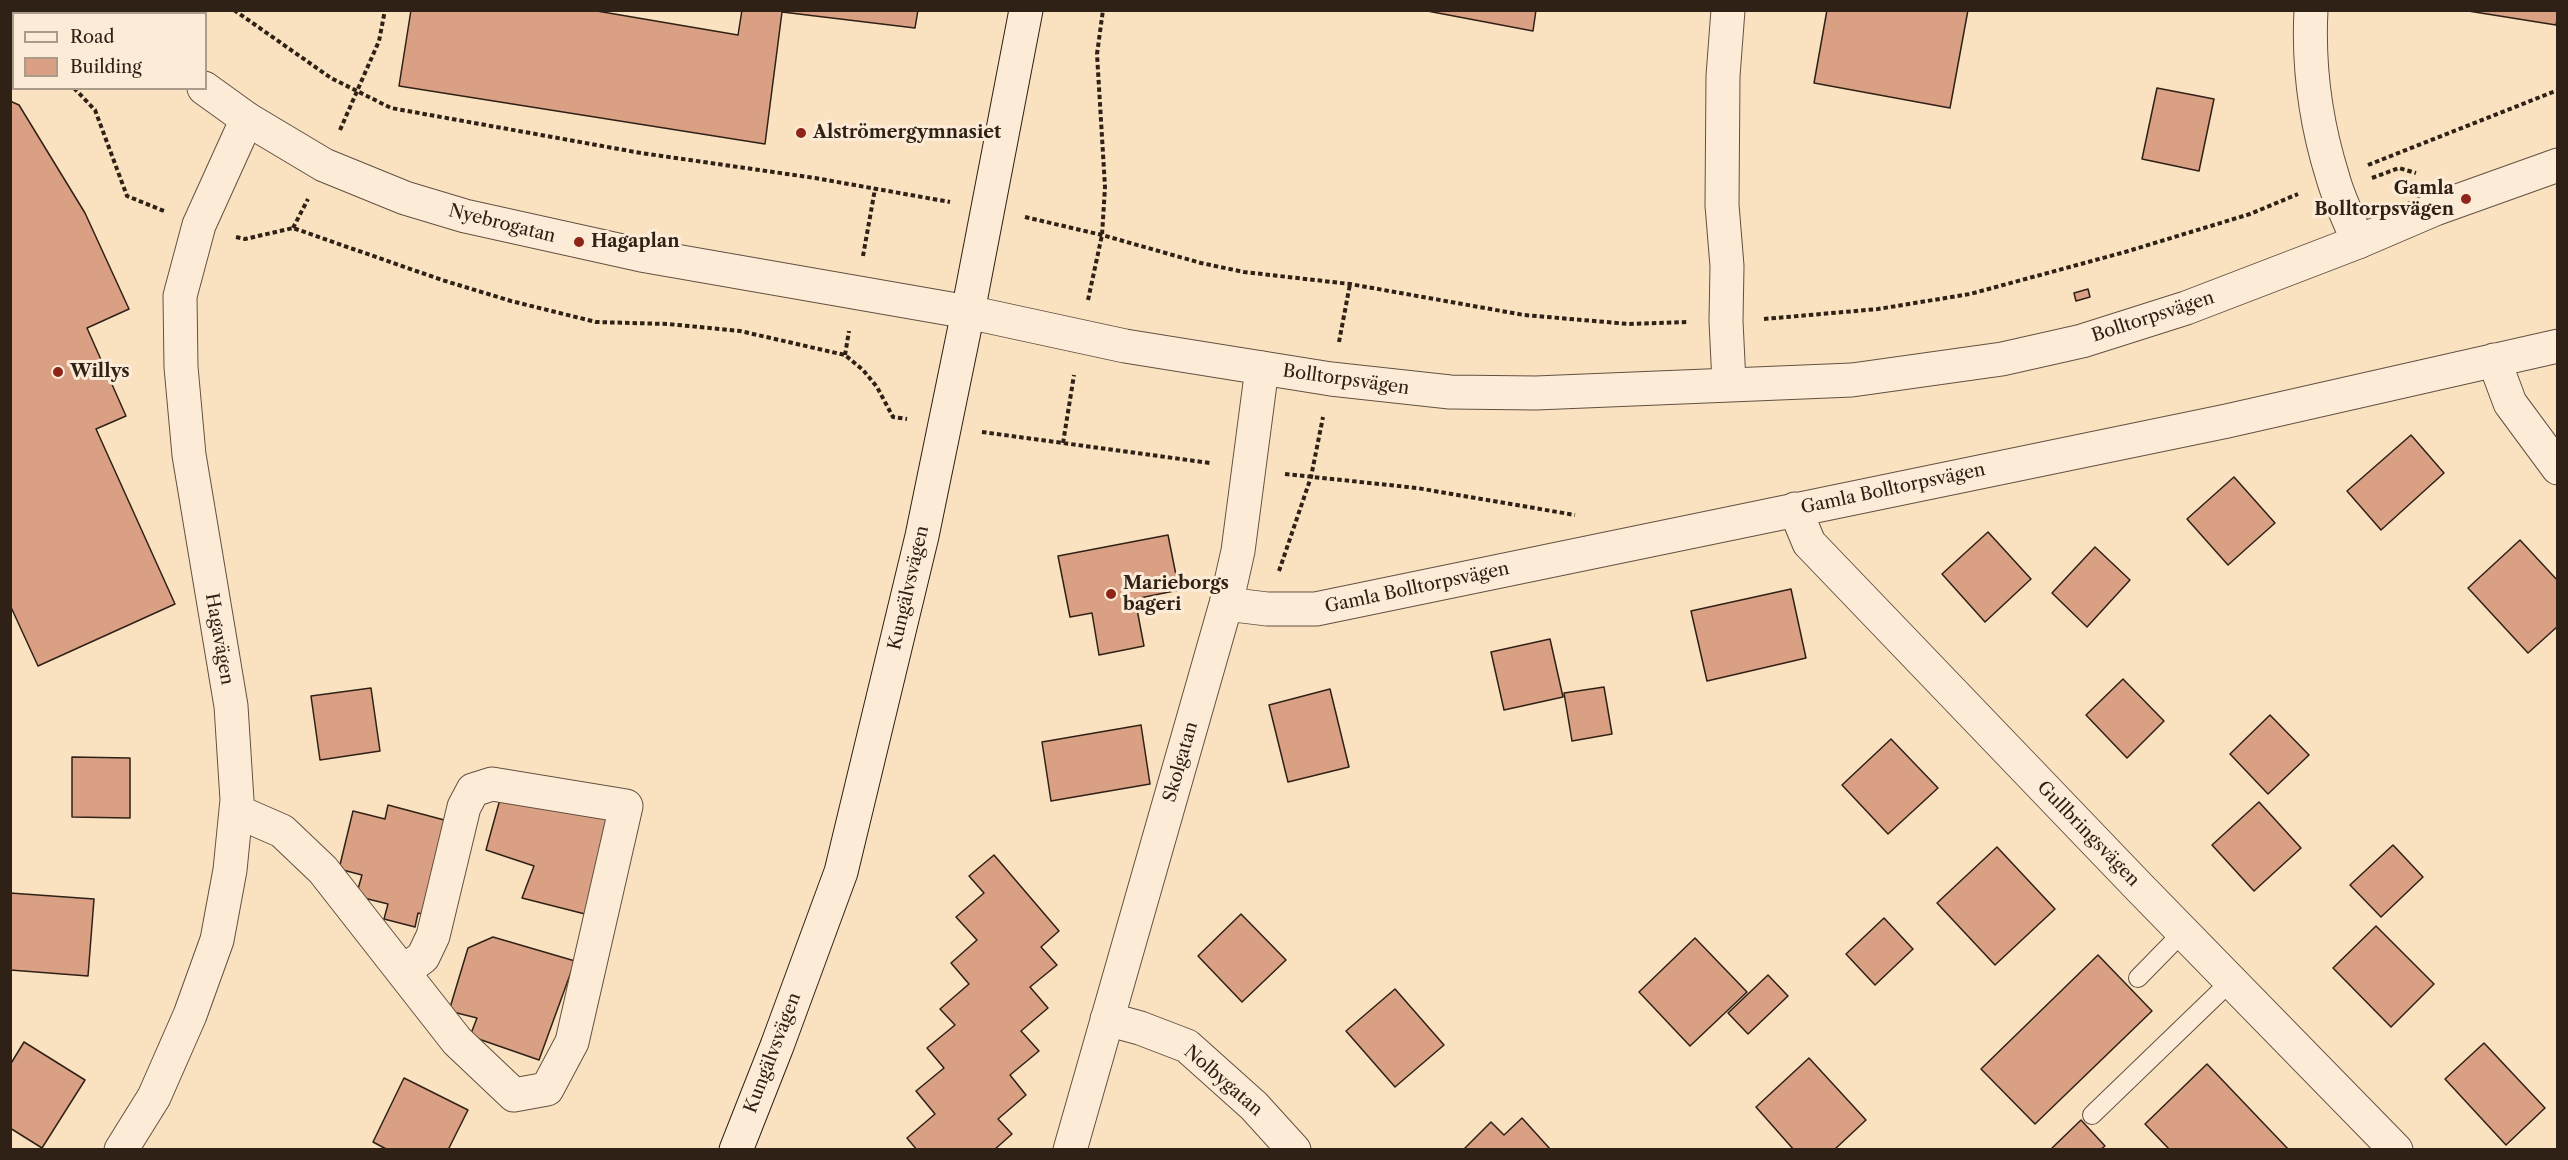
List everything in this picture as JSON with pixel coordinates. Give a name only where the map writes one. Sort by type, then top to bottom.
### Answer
[{"type":"street","name":"Kungälvsvägen","points":[[736,1149],[777,1046],[841,872],[922,536],[989,209],[1026,10]]},
{"type":"street","points":[[1728,10],[1723,88],[1722,205],[1727,267],[1726,321],[1729,383]]},
{"type":"street","points":[[2311,10],[2310,38],[2316,110],[2333,179],[2358,242]]},
{"type":"street","name":"Nyebrogatan","points":[[207,90],[247,119],[324,165],[405,198],[465,216],[568,240],[968,312]]},
{"type":"street","name":"Hagavägen","points":[[121,1149],[154,1097],[190,1015],[217,940],[230,870],[236,811],[231,706],[189,455],[181,367],[180,297],[199,225],[247,119]]},
{"type":"street","name":"Bolltorpsvägen","points":[[968,312],[1125,346],[1383,386],[1450,392],[1536,393],[1729,383],[1852,380],[2025,354],[2082,341],[2186,308],[2358,242],[2435,209],[2558,165]]},
{"type":"street","name":"Gamla Bolltorpsvägen","points":[[1226,604],[1267,609],[1316,609],[1796,508],[2227,421],[2558,346]]},
{"type":"street","points":[[2494,360],[2510,403],[2558,468]]},
{"type":"street","name":"Skolgatan","points":[[1070,1149],[1226,604],[1238,551],[1262,368]]},
{"type":"street","name":"Gullbringsvägen","points":[[1796,508],[1809,543],[2183,932],[2396,1149]]},
{"type":"street","points":[[236,811],[282,831],[315,862],[402,972],[457,1041],[514,1095],[547,1089],[572,1042],[626,806],[492,784],[473,790],[464,807],[433,936],[423,957],[402,972]]},
{"type":"street","name":"Nolbygatan","points":[[1107,1019],[1140,1028],[1187,1046],[1254,1106],[1294,1149]]},
{"type":"lane","points":[[2138,978],[2183,932]]},
{"type":"lane","points":[[2092,1115],[2231,981]]},
{"type":"path","points":[[234,10],[332,78],[357,93],[391,108],[641,153],[815,178],[989,209],[1102,235],[1201,263],[1244,272],[1350,284],[1524,315],[1629,324],[1726,321],[1878,309],[1970,294],[2125,252],[2250,214],[2558,90]]},
{"type":"path","points":[[293,228],[324,165],[379,41],[385,10]]},
{"type":"path","points":[[1102,235],[1105,187],[1097,54],[1103,10]]},
{"type":"path","points":[[76,90],[94,110],[127,196],[199,225],[245,240],[293,228],[442,280],[511,301],[596,321],[668,324],[740,331],[845,355],[863,370],[877,387],[893,417],[945,427],[1311,477],[1417,488],[1582,516]]},
{"type":"building","points":[[411,10],[591,10],[738,35],[742,10],[918,10],[915,28],[782,12],[765,144],[399,86]]},
{"type":"building","points":[[1422,10],[1536,10],[1533,31]]},
{"type":"building","points":[[1827,10],[1968,10],[1950,108],[1814,83]]},
{"type":"building","points":[[2462,10],[2558,10],[2558,13],[2556,25]]},
{"type":"building","points":[[2157,88],[2214,99],[2199,171],[2142,159]]},
{"type":"building","name":"Willys","points":[[10,101],[19,105],[85,213],[129,309],[87,328],[126,416],[96,429],[175,604],[38,666],[10,605]]},
{"type":"building","points":[[2088,289],[2090,297],[2076,301],[2074,293]]},
{"type":"building","points":[[2411,435],[2444,473],[2381,530],[2347,491]]},
{"type":"building","points":[[2234,477],[2275,523],[2228,565],[2187,519]]},
{"type":"building","points":[[1988,532],[2031,579],[1985,622],[1942,574]]},
{"type":"building","name":"Marieborgs bageri","points":[[1168,535],[1179,590],[1135,599],[1144,646],[1099,655],[1092,613],[1070,617],[1058,556]]},
{"type":"building","points":[[2520,540],[2558,581],[2558,626],[2528,653],[2468,588]]},
{"type":"building","points":[[2095,547],[2130,580],[2087,627],[2052,593]]},
{"type":"building","points":[[1791,589],[1806,658],[1707,681],[1691,611]]},
{"type":"building","points":[[1550,639],[1563,697],[1504,710],[1491,652]]},
{"type":"building","points":[[2123,679],[2164,721],[2127,758],[2086,715]]},
{"type":"building","points":[[1604,687],[1612,734],[1572,741],[1564,693]]},
{"type":"building","points":[[371,688],[380,751],[320,760],[311,696]]},
{"type":"building","points":[[1330,689],[1349,767],[1288,782],[1269,705]]},
{"type":"building","points":[[2270,715],[2309,755],[2268,794],[2230,754]]},
{"type":"building","points":[[1141,725],[1150,784],[1051,801],[1042,742]]},
{"type":"building","points":[[1891,739],[1938,788],[1888,834],[1842,785]]},
{"type":"building","points":[[72,757],[130,758],[130,818],[72,817]]},
{"type":"building","points":[[502,792],[612,819],[585,914],[522,898],[534,866],[486,850]]},
{"type":"building","points":[[2259,802],[2301,848],[2254,891],[2212,845]]},
{"type":"building","points":[[388,805],[448,821],[425,915],[418,913],[415,927],[384,919],[388,904],[356,896],[362,875],[339,869],[353,811],[385,819]]},
{"type":"building","points":[[2393,845],[2423,877],[2381,917],[2350,885]]},
{"type":"building","points":[[1997,847],[2055,909],[1995,965],[1937,903]]},
{"type":"building","points":[[994,855],[1059,931],[1041,947],[1057,965],[1030,987],[1048,1008],[1021,1031],[1039,1051],[1010,1075],[1026,1095],[998,1119],[1012,1134],[994,1150],[917,1150],[907,1138],[935,1114],[916,1091],[944,1068],[927,1048],[955,1025],[940,1009],[969,984],[951,963],[977,940],[956,917],[984,893],[969,876]]},
{"type":"building","points":[[10,893],[94,899],[88,976],[10,970]]},
{"type":"building","points":[[1241,914],[1286,960],[1242,1002],[1198,956]]},
{"type":"building","points":[[1884,918],[1913,949],[1875,985],[1846,954]]},
{"type":"building","points":[[2376,926],[2434,984],[2391,1027],[2333,968]]},
{"type":"building","points":[[493,937],[575,961],[539,1060],[470,1036],[477,1018],[449,1011],[468,948]]},
{"type":"building","points":[[1695,938],[1747,992],[1690,1046],[1639,992]]},
{"type":"building","points":[[2098,955],[2152,1011],[2035,1124],[1981,1069]]},
{"type":"building","points":[[1768,975],[1788,996],[1748,1034],[1728,1013]]},
{"type":"building","points":[[1395,989],[1444,1045],[1395,1087],[1346,1031]]},
{"type":"building","points":[[24,1042],[85,1080],[42,1148],[10,1128],[10,1065]]},
{"type":"building","points":[[2484,1043],[2545,1108],[2506,1145],[2445,1079]]},
{"type":"building","points":[[1809,1058],[1866,1120],[1834,1150],[1794,1150],[1756,1107]]},
{"type":"building","points":[[2207,1064],[2289,1150],[2170,1150],[2145,1124]]},
{"type":"building","points":[[404,1078],[468,1110],[448,1150],[388,1150],[373,1142]]},
{"type":"building","points":[[1522,1118],[1551,1150],[1463,1150],[1491,1122],[1504,1135]]},
{"type":"building","points":[[2081,1120],[2105,1146],[2100,1150],[2050,1150]]},
{"type":"place","name":"Alströmergymnasiet","points":[[801,133]]},
{"type":"place","name":"Gamla Bolltorpsvägen","points":[[2466,199]]},
{"type":"place","name":"Hagaplan","points":[[579,242]]},
{"type":"place","name":"Willys","points":[[58,372]]},
{"type":"place","name":"Marieborgs bageri","points":[[1111,594]]}]
